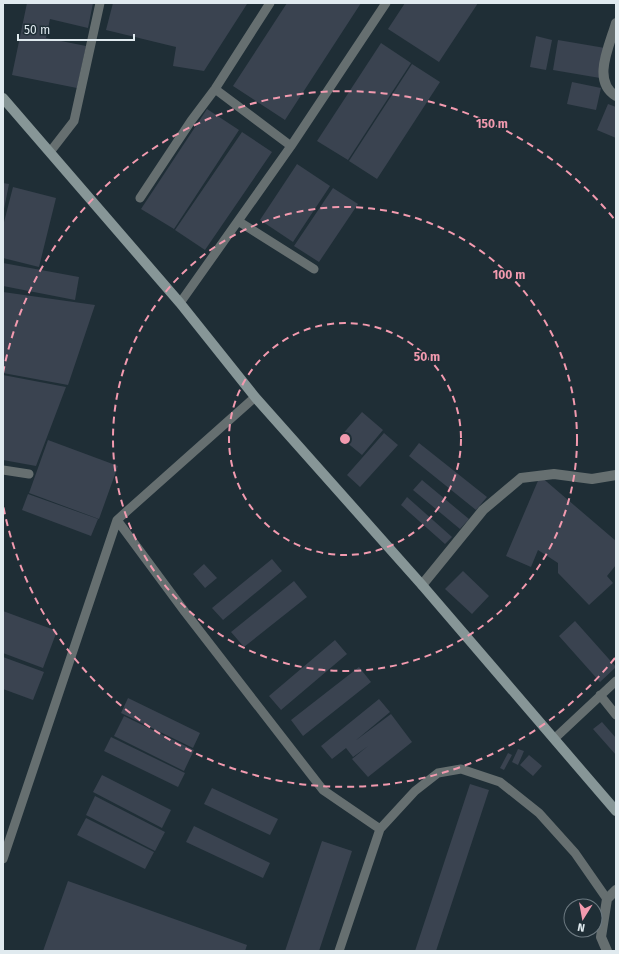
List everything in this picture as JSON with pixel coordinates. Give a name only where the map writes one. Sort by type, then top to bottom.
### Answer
[{"type":"street","points":[[616,23],[603,70],[604,84],[609,92],[616,96]]},
{"type":"street","points":[[3,98],[180,303],[255,397],[422,585],[616,810]]},
{"type":"street","points":[[422,585],[483,510],[521,478],[554,474],[592,479],[616,475]]},
{"type":"street","points":[[607,951],[602,937],[607,899],[616,890]]},
{"type":"lane","points":[[50,152],[74,121],[100,3]]},
{"type":"lane","points":[[140,198],[191,121],[215,89],[270,3]]},
{"type":"lane","points":[[180,303],[291,146],[386,3]]},
{"type":"lane","points":[[215,89],[291,146]]},
{"type":"lane","points":[[238,221],[314,269]]},
{"type":"lane","points":[[3,859],[116,520],[255,397]]},
{"type":"lane","points":[[3,470],[29,474]]},
{"type":"lane","points":[[116,520],[185,612],[323,790],[380,829]]},
{"type":"lane","points":[[554,739],[616,681]]},
{"type":"lane","points":[[600,695],[616,715]]},
{"type":"lane","points":[[339,951],[380,829],[415,791],[438,773],[461,769],[500,782],[539,813],[575,853],[607,899]]},
{"type":"building","points":[[27,3],[93,3],[88,28],[50,19],[46,38],[86,46],[77,88],[12,75]]},
{"type":"building","points":[[113,3],[247,4],[204,71],[173,66],[176,47],[106,30]]},
{"type":"building","points":[[287,3],[361,3],[285,120],[233,86]]},
{"type":"building","points":[[405,3],[478,3],[439,62],[388,29]]},
{"type":"building","points":[[536,36],[552,40],[546,70],[530,67]]},
{"type":"building","points":[[558,40],[605,48],[600,78],[553,70]]},
{"type":"building","points":[[381,43],[411,63],[348,160],[317,141]]},
{"type":"building","points":[[412,64],[440,82],[377,179],[349,161]]},
{"type":"building","points":[[572,82],[601,88],[596,110],[567,104]]},
{"type":"building","points":[[608,104],[616,107],[616,138],[597,130]]},
{"type":"building","points":[[207,109],[239,130],[174,229],[141,209]]},
{"type":"building","points":[[242,132],[272,152],[205,250],[175,230]]},
{"type":"building","points":[[297,164],[330,186],[293,242],[260,220]]},
{"type":"building","points":[[3,183],[9,184],[4,209],[3,209]]},
{"type":"building","points":[[13,187],[56,198],[39,267],[3,258],[3,226]]},
{"type":"building","points":[[333,188],[358,204],[319,262],[294,246]]},
{"type":"building","points":[[3,263],[79,277],[75,300],[3,286]]},
{"type":"building","points":[[3,292],[95,305],[68,385],[3,373]]},
{"type":"building","points":[[3,375],[66,387],[36,466],[3,460]]},
{"type":"building","points":[[362,412],[383,430],[362,455],[340,437]]},
{"type":"building","points":[[384,433],[398,445],[360,487],[347,475]]},
{"type":"building","points":[[48,440],[118,466],[99,519],[29,493]]},
{"type":"building","points":[[419,443],[487,497],[476,510],[409,456]]},
{"type":"building","points":[[540,476],[616,541],[616,565],[607,576],[613,583],[589,605],[558,573],[558,563],[538,550],[531,567],[506,556]]},
{"type":"building","points":[[422,480],[469,519],[460,529],[413,490]]},
{"type":"building","points":[[28,494],[98,519],[91,536],[22,510]]},
{"type":"building","points":[[407,497],[452,537],[445,544],[401,505]]},
{"type":"building","points":[[272,559],[282,571],[223,620],[212,608]]},
{"type":"building","points":[[204,564],[217,578],[205,588],[193,574]]},
{"type":"building","points":[[463,571],[489,596],[472,614],[445,589]]},
{"type":"building","points":[[294,581],[307,597],[244,647],[231,632]]},
{"type":"building","points":[[3,611],[57,631],[43,668],[3,653]]},
{"type":"building","points":[[575,621],[616,667],[600,682],[559,636]]},
{"type":"building","points":[[335,640],[347,654],[281,710],[269,696]]},
{"type":"building","points":[[3,657],[44,672],[33,700],[3,689]]},
{"type":"building","points":[[359,667],[371,682],[303,736],[291,720]]},
{"type":"building","points":[[128,698],[200,733],[193,748],[121,713]]},
{"type":"building","points":[[379,699],[390,712],[355,741],[391,714],[412,742],[368,777],[352,759],[368,746],[353,757],[346,748],[332,759],[321,746]]},
{"type":"building","points":[[124,716],[194,750],[184,771],[114,736]]},
{"type":"building","points":[[602,722],[616,738],[616,755],[593,729]]},
{"type":"building","points":[[111,737],[185,773],[178,787],[104,751]]},
{"type":"building","points":[[518,749],[524,751],[518,765],[512,762]]},
{"type":"building","points":[[508,753],[512,755],[504,770],[500,768]]},
{"type":"building","points":[[529,755],[542,766],[533,776],[520,765]]},
{"type":"building","points":[[102,775],[171,810],[162,828],[93,792]]},
{"type":"building","points":[[470,784],[489,790],[436,951],[415,951]]},
{"type":"building","points":[[212,788],[278,819],[270,835],[204,804]]},
{"type":"building","points":[[95,796],[165,832],[155,851],[86,815]]},
{"type":"building","points":[[86,818],[154,852],[145,869],[77,835]]},
{"type":"building","points":[[194,826],[270,863],[263,878],[186,842]]},
{"type":"building","points":[[322,841],[352,851],[319,951],[285,951]]},
{"type":"building","points":[[68,881],[247,945],[245,951],[43,951]]}]
